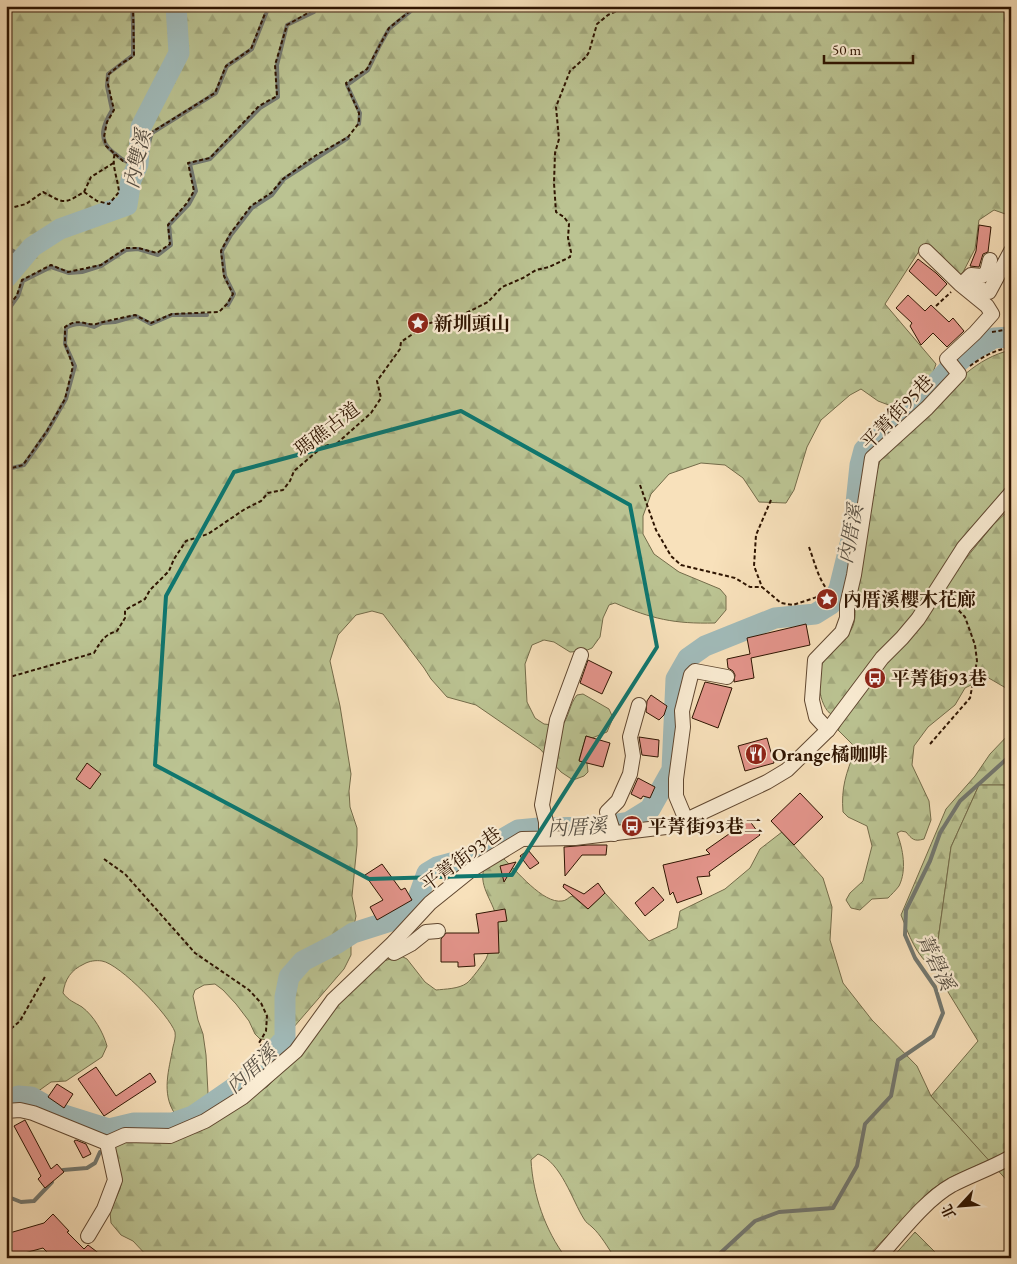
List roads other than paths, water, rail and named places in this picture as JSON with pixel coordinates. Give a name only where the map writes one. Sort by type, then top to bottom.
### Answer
[{"type":"street","name":"平菁街95巷","points":[[828,730],[816,717],[812,700],[815,660],[842,632],[847,618],[847,604],[872,458],[927,408],[959,374],[946,359],[975,333],[992,314],[987,306],[960,284],[926,251]]},
{"type":"street","points":[[990,260],[987,272],[982,276],[971,275],[966,280],[978,288],[989,292],[1011,251]]},
{"type":"street","name":"平菁街93巷","points":[[107,1143],[125,1135],[170,1136],[205,1121],[243,1098],[296,1051],[333,1000],[394,942],[430,903],[471,870],[522,839],[575,838],[666,827],[686,820],[767,782],[787,770],[828,730],[882,658],[918,619],[964,548],[1011,493]]},
{"type":"street","points":[[546,838],[546,822],[542,805],[557,720],[581,655]]},
{"type":"street","points":[[686,820],[676,796],[676,780],[682,711],[691,675],[695,671],[727,677]]},
{"type":"street","points":[[614,834],[607,812],[618,801],[630,774],[633,756],[630,737],[633,708]]},
{"type":"street","points":[[394,942],[394,954],[426,932],[438,931]]},
{"type":"street","points":[[6,1100],[13,1111],[33,1113],[107,1143],[115,1180],[104,1209],[88,1236]]},
{"type":"street","points":[[878,1258],[923,1208],[951,1186],[1011,1157]]},
{"type":"waterway","points":[[132,6],[133,55],[108,74],[107,86],[112,110],[104,126],[103,137],[113,152],[137,166],[146,155],[152,133],[216,93],[227,66],[252,49],[269,6]]},
{"type":"waterway","name":"內雙溪","points":[[6,278],[32,247],[60,229],[127,205],[131,180],[138,164],[141,127],[179,53],[176,6]]},
{"type":"waterway","points":[[6,313],[18,296],[23,281],[51,267],[69,273],[82,272],[101,266],[126,250],[138,249],[158,255],[171,245],[169,225],[189,204],[196,191],[190,164],[210,159],[260,108],[278,97],[277,65],[287,25],[314,12],[315,6]]},
{"type":"waterway","points":[[359,124],[360,113],[347,85],[368,70],[389,29],[417,6]]},
{"type":"waterway","points":[[1007,6],[1006,20],[1011,39]]},
{"type":"waterway","points":[[228,305],[234,294],[225,276],[222,251],[231,235],[252,208],[272,195],[284,179],[348,138]]},
{"type":"waterway","points":[[6,247],[24,257]]},
{"type":"waterway","points":[[6,468],[24,465],[47,432],[66,399],[75,366],[65,344],[66,328],[80,324],[94,327],[102,323],[115,322],[136,316],[151,324],[172,315],[207,315]]},
{"type":"waterway","name":"內厝溪","points":[[18,1096],[31,1097],[61,1114],[109,1129],[134,1123],[173,1123],[193,1116],[241,1083],[268,1058],[285,1038],[285,997],[289,977],[303,961],[353,933],[397,919],[414,909],[427,873],[437,867],[470,858],[518,830],[601,827],[629,822],[650,809],[672,770],[676,679],[688,658],[705,646],[775,618],[815,614],[831,604],[839,589],[853,532],[860,465],[864,450],[884,429],[917,404],[947,371],[972,351],[994,338],[1011,337]]},
{"type":"waterway","name":"菁礐溪","points":[[715,1258],[755,1221],[779,1212],[833,1208],[857,1166],[865,1124],[891,1096],[898,1060],[933,1036],[943,1013],[935,987],[915,958],[905,935],[906,910],[930,861],[940,833],[960,801],[1011,755]]},
{"type":"waterway","name":"內厝溪","points":[[106,1135],[109,1129]]},
{"type":"waterway","points":[[60,1173],[63,1170],[87,1168],[95,1163],[100,1152]]},
{"type":"waterway","points":[[6,1196],[21,1202],[34,1201],[52,1182]]},
{"type":"place","name":"新圳頭山","points":[[418,323]]},
{"type":"place","name":"內厝溪櫻木花廊","points":[[827,599]]},
{"type":"place","name":"平菁街93巷","points":[[875,678]]},
{"type":"place","name":"Orange橘咖啡","points":[[756,754]]},
{"type":"place","name":"平菁街93巷二","points":[[632,826]]}]
